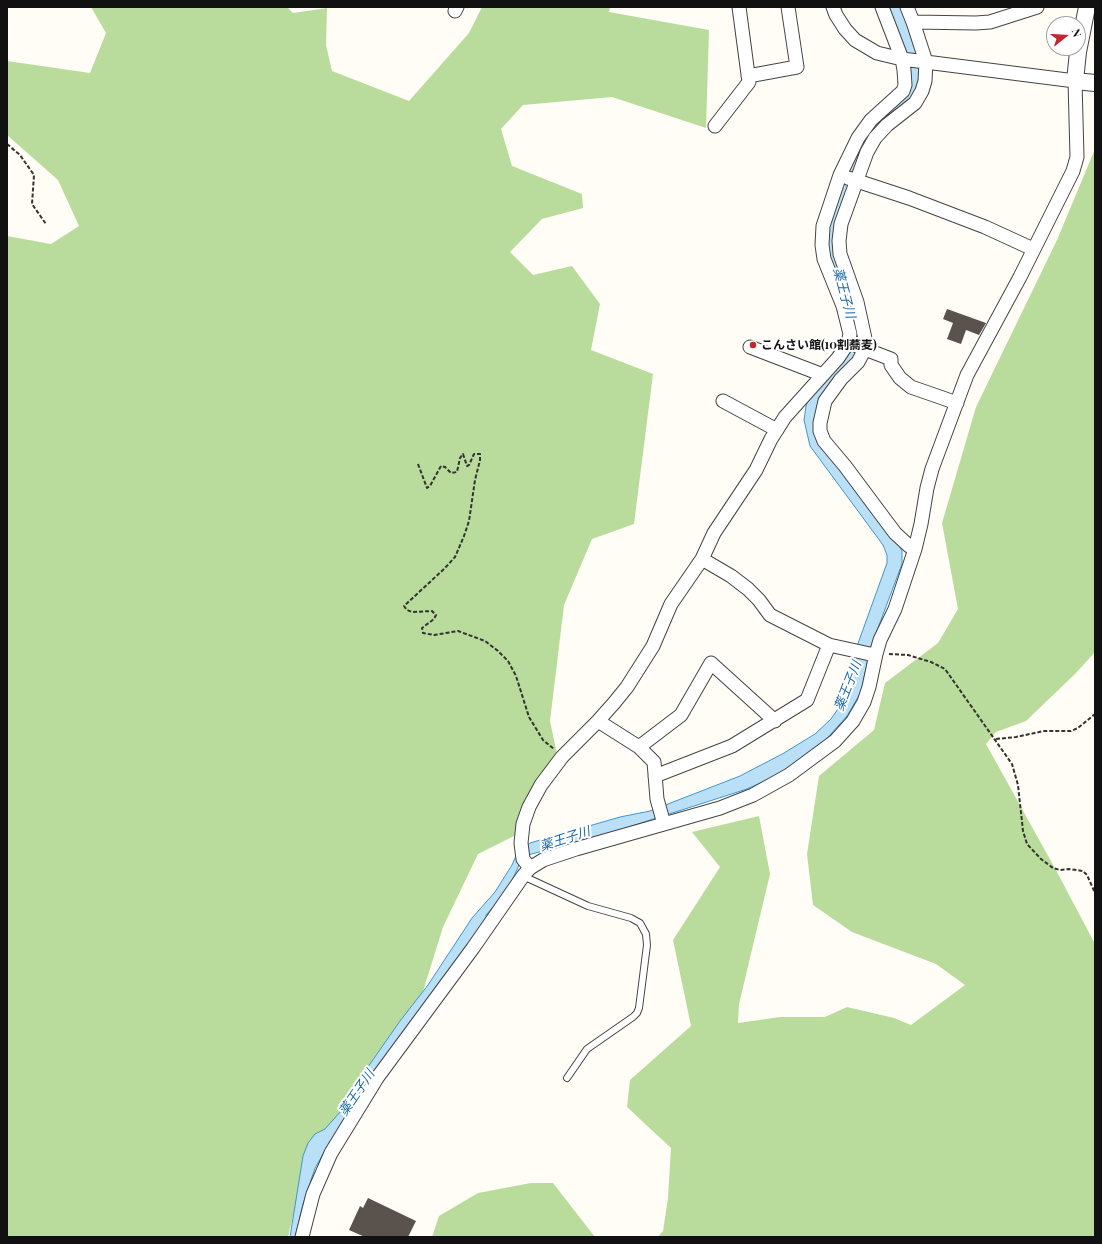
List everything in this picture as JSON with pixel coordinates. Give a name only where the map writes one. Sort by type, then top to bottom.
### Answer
[{"type":"street","points":[[715,126],[748,82],[739,7]]},
{"type":"street","points":[[748,76],[796,67],[788,7]]},
{"type":"street","points":[[833,7],[836,16],[855,40],[877,53],[902,59],[1095,83]]},
{"type":"street","points":[[525,868],[521,843],[523,824],[529,806],[540,784],[562,757],[598,721],[627,687],[653,646],[671,604],[702,559],[714,533],[756,470],[785,417],[838,358],[848,343],[850,334],[843,306],[824,258],[822,245],[825,220],[840,175],[858,138],[871,120],[903,91],[905,85],[902,59],[882,7]]},
{"type":"street","points":[[907,7],[914,22],[926,62],[925,81],[922,91],[915,103],[887,125],[875,138],[867,152],[841,224],[839,241],[840,254],[857,302],[866,342],[865,349],[858,362],[841,380],[825,401],[820,423],[820,431],[824,440],[846,466],[895,533],[915,550]]},
{"type":"street","points":[[914,22],[990,22],[1037,7]]},
{"type":"street","points":[[302,1237],[313,1194],[331,1153],[377,1078],[473,948],[525,868],[543,860],[576,849],[720,808],[753,795],[789,775],[835,741],[853,720],[864,702],[869,687],[873,654],[895,609],[915,550],[932,468],[967,375],[1020,277],[1033,248],[1073,171],[1076,157],[1075,81],[1078,52],[1087,7]]},
{"type":"street","points":[[840,175],[909,198],[985,227],[1033,248]]},
{"type":"street","points":[[825,220],[841,224]]},
{"type":"street","points":[[843,306],[857,302]]},
{"type":"street","points":[[848,343],[891,359],[891,366],[900,378],[911,387],[957,403]]},
{"type":"street","points":[[750,347],[824,374]]},
{"type":"street","points":[[808,391],[825,401]]},
{"type":"street","points":[[723,401],[777,430]]},
{"type":"street","points":[[702,559],[731,576],[748,589],[759,600],[770,615],[829,645],[873,654]]},
{"type":"street","points":[[655,776],[732,746],[807,700],[829,645]]},
{"type":"street","points":[[639,747],[681,714],[711,663],[775,721]]},
{"type":"street","points":[[598,721],[639,747],[654,762],[657,799],[664,824]]},
{"type":"lane","points":[[525,868],[588,906],[631,918],[640,923],[646,934],[648,945],[637,1013],[587,1049],[567,1078]]},
{"type":"path","points":[[7,144],[20,155],[34,175],[32,204],[46,224]]},
{"type":"path","points":[[418,464],[426,488],[430,486],[441,466],[445,466],[451,473],[457,472],[460,458],[463,454],[467,466],[470,465],[474,454],[480,454],[470,521],[455,557],[404,606],[406,610],[412,612],[432,611],[436,615],[434,619],[422,628],[423,633],[434,635],[458,630],[485,641],[498,651],[508,661],[516,676],[529,717],[543,740],[562,757]]},
{"type":"path","points":[[873,654],[908,655],[931,662],[945,669],[996,739],[1012,764],[1016,776],[1023,831],[1027,844],[1037,856],[1053,868],[1060,870],[1069,869],[1083,871],[1087,875],[1095,893]]},
{"type":"path","points":[[996,739],[1016,737],[1044,731],[1071,731],[1078,728],[1095,714]]},
{"type":"green space","points":[[91,7],[287,7],[293,13],[327,8],[326,45],[332,71],[409,101],[469,33],[482,7],[610,7],[609,12],[709,30],[706,128],[612,97],[523,105],[501,129],[512,166],[582,194],[583,208],[542,219],[510,252],[533,275],[572,266],[600,304],[591,350],[653,374],[634,524],[592,539],[564,605],[550,721],[558,759],[524,831],[478,854],[443,927],[416,1014],[316,1155],[293,1216],[288,1237],[7,1237],[7,236],[51,244],[79,226],[58,180],[7,135],[7,61],[90,73],[106,33]]},
{"type":"green space","points":[[1095,149],[1095,652],[1075,674],[1026,721],[996,732],[986,744],[1095,944],[1095,1237],[658,1237],[663,1231],[668,1198],[671,1148],[627,1107],[630,1080],[691,1026],[673,940],[720,867],[692,832],[759,816],[770,874],[739,1004],[738,1023],[780,1017],[825,1017],[847,1007],[894,1018],[911,1025],[965,985],[936,964],[852,932],[813,905],[807,854],[819,776],[874,730],[885,683],[938,643],[958,609],[942,523],[976,407],[1057,240]]},
{"type":"green space","points":[[531,1183],[553,1183],[595,1237],[432,1237],[439,1216],[478,1193]]},
{"type":"water","name":"薬王子川","points":[[886,7],[901,7],[922,70],[919,94],[880,127],[836,236],[852,294],[862,344],[816,425],[889,528],[902,551],[902,564],[870,649],[861,692],[847,716],[823,743],[799,761],[773,777],[747,789],[613,832],[528,855],[520,863],[507,891],[486,915],[486,920],[437,985],[333,1137],[315,1168],[303,1204],[295,1237],[290,1237],[303,1156],[308,1143],[315,1134],[325,1129],[341,1111],[363,1074],[400,1021],[428,985],[472,918],[495,892],[512,865],[518,851],[530,843],[620,817],[650,811],[740,776],[784,753],[815,734],[831,719],[842,703],[852,660],[887,563],[887,555],[883,545],[810,446],[804,420],[808,399],[849,348],[827,257],[827,228],[841,183],[870,128],[904,97]]},
{"type":"building","points":[[947,309],[986,323],[979,335],[966,330],[961,344],[947,339],[953,323],[943,319]]},
{"type":"building","points":[[368,1198],[416,1221],[408,1237],[365,1237],[349,1230],[360,1206],[363,1208]]},
{"type":"place","name":"こんさい館(10割蕎麦)","points":[[753,345]]}]
